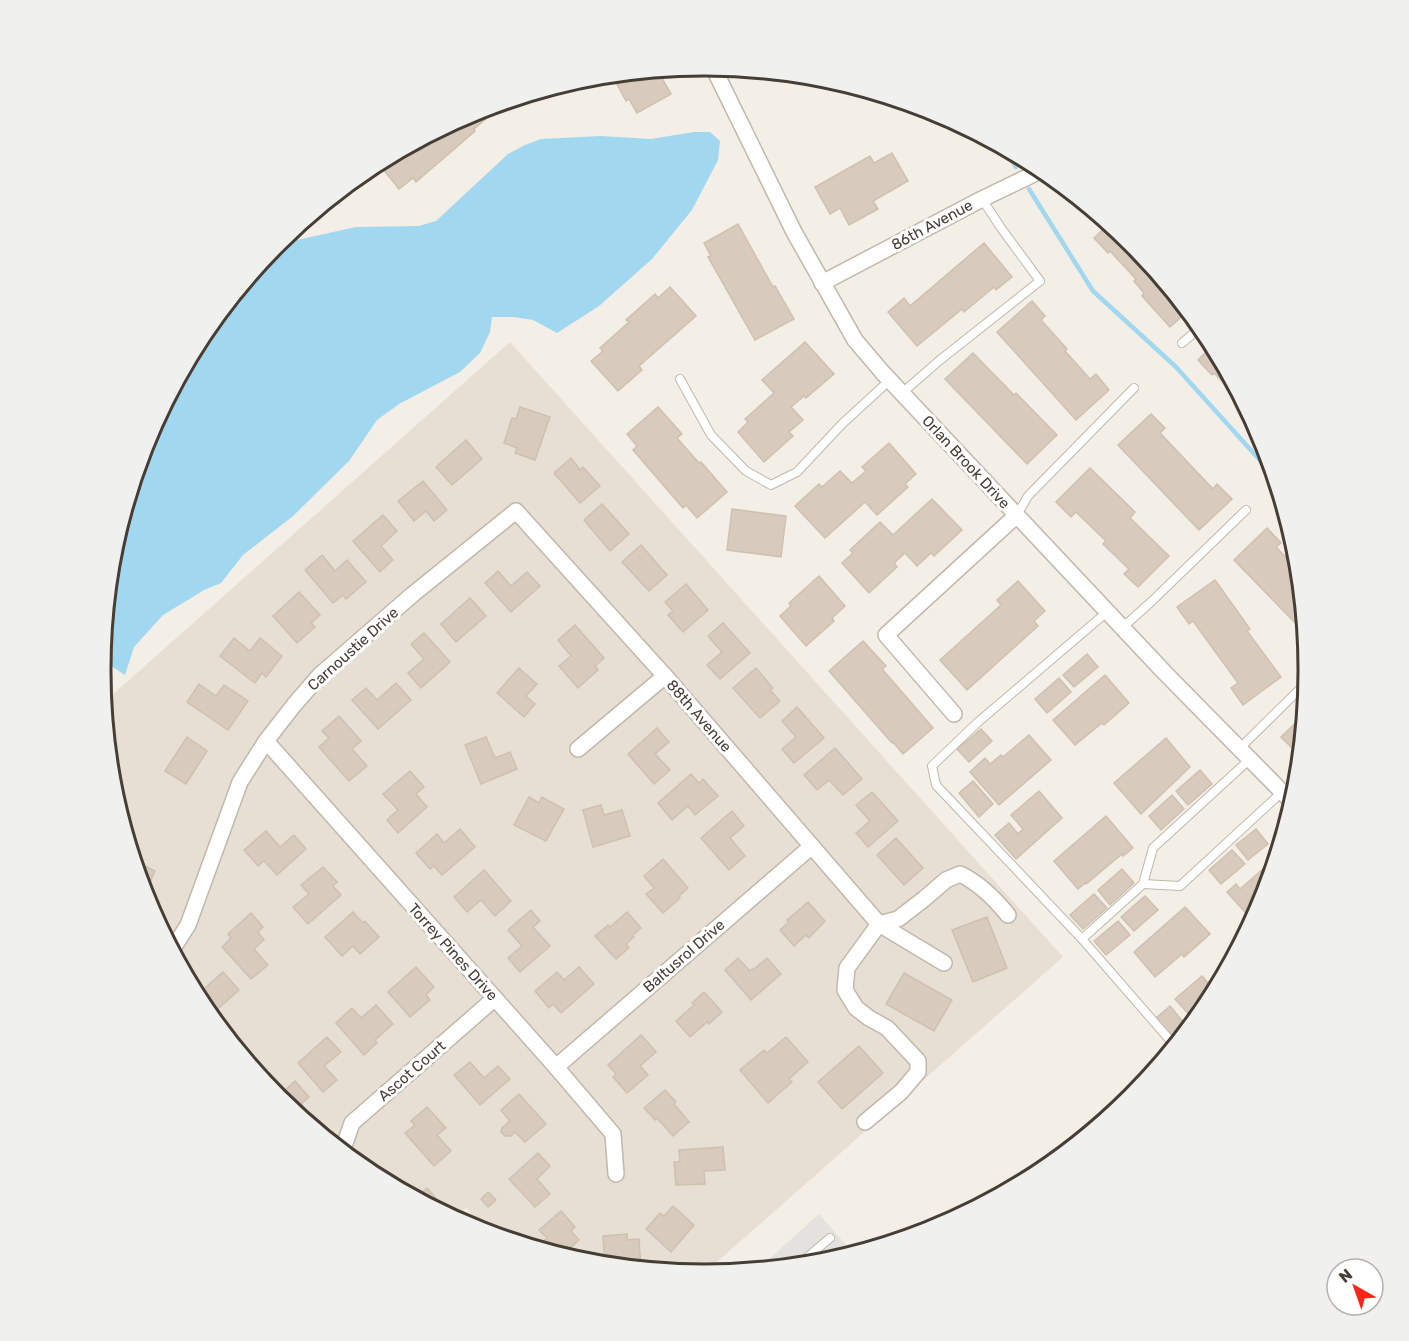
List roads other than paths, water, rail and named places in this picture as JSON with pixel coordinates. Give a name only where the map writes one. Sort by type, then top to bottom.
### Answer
[{"type":"street","name":"Orlan Brook Drive","points":[[718,77],[794,232],[855,340],[1164,673],[1285,795]]},
{"type":"street","name":"86th Avenue","points":[[822,283],[1032,175]]},
{"type":"street","name":"88th Avenue","points":[[516,511],[665,676],[879,924],[944,963]]},
{"type":"street","name":"Carnoustie Drive","points":[[177,942],[188,925],[240,782],[266,741],[294,705],[320,675],[412,595],[516,511]]},
{"type":"street","points":[[954,714],[886,635],[1017,515]]},
{"type":"street","points":[[578,749],[665,676]]},
{"type":"street","name":"Torrey Pines Drive","points":[[266,741],[613,1134],[616,1174]]},
{"type":"street","name":"Baltusrol Drive","points":[[556,1067],[812,846]]},
{"type":"street","points":[[865,1122],[901,1092],[918,1072],[918,1061],[887,1028],[856,1008],[845,990],[847,968],[879,924],[898,919],[946,880],[960,874],[972,880],[1008,915]]},
{"type":"street","name":"Ascot Court","points":[[345,1143],[352,1123],[494,999]]},
{"type":"lane","points":[[902,393],[1040,281],[982,199]]},
{"type":"lane","points":[[1182,343],[1193,333]]},
{"type":"lane","points":[[680,379],[711,435],[746,471],[771,485],[797,472],[842,424],[890,380]]},
{"type":"lane","points":[[1017,515],[1028,496],[1134,388]]},
{"type":"lane","points":[[1122,628],[1246,510]]},
{"type":"lane","points":[[1107,612],[977,723],[932,766],[936,784],[1082,939],[1169,1040]]},
{"type":"lane","points":[[1082,939],[1143,884],[1153,848],[1245,754],[1297,693]]},
{"type":"lane","points":[[1143,884],[1180,886],[1282,792]]},
{"type":"lane","points":[[810,1255],[830,1238]]},
{"type":"water","points":[[694,132],[710,132],[720,141],[718,160],[692,210],[652,259],[599,306],[557,333],[533,320],[492,317],[490,332],[480,353],[460,372],[399,404],[377,420],[349,461],[293,516],[243,555],[221,583],[204,590],[163,615],[134,647],[125,675],[111,666],[112,632],[122,555],[142,480],[156,443],[190,373],[211,340],[233,309],[283,251],[297,240],[356,227],[419,226],[436,221],[508,154],[541,139],[600,136],[651,139]]},
{"type":"waterway","points":[[1014,164],[1016,167]]},
{"type":"waterway","points":[[1029,189],[1093,291],[1176,367],[1259,460]]}]
